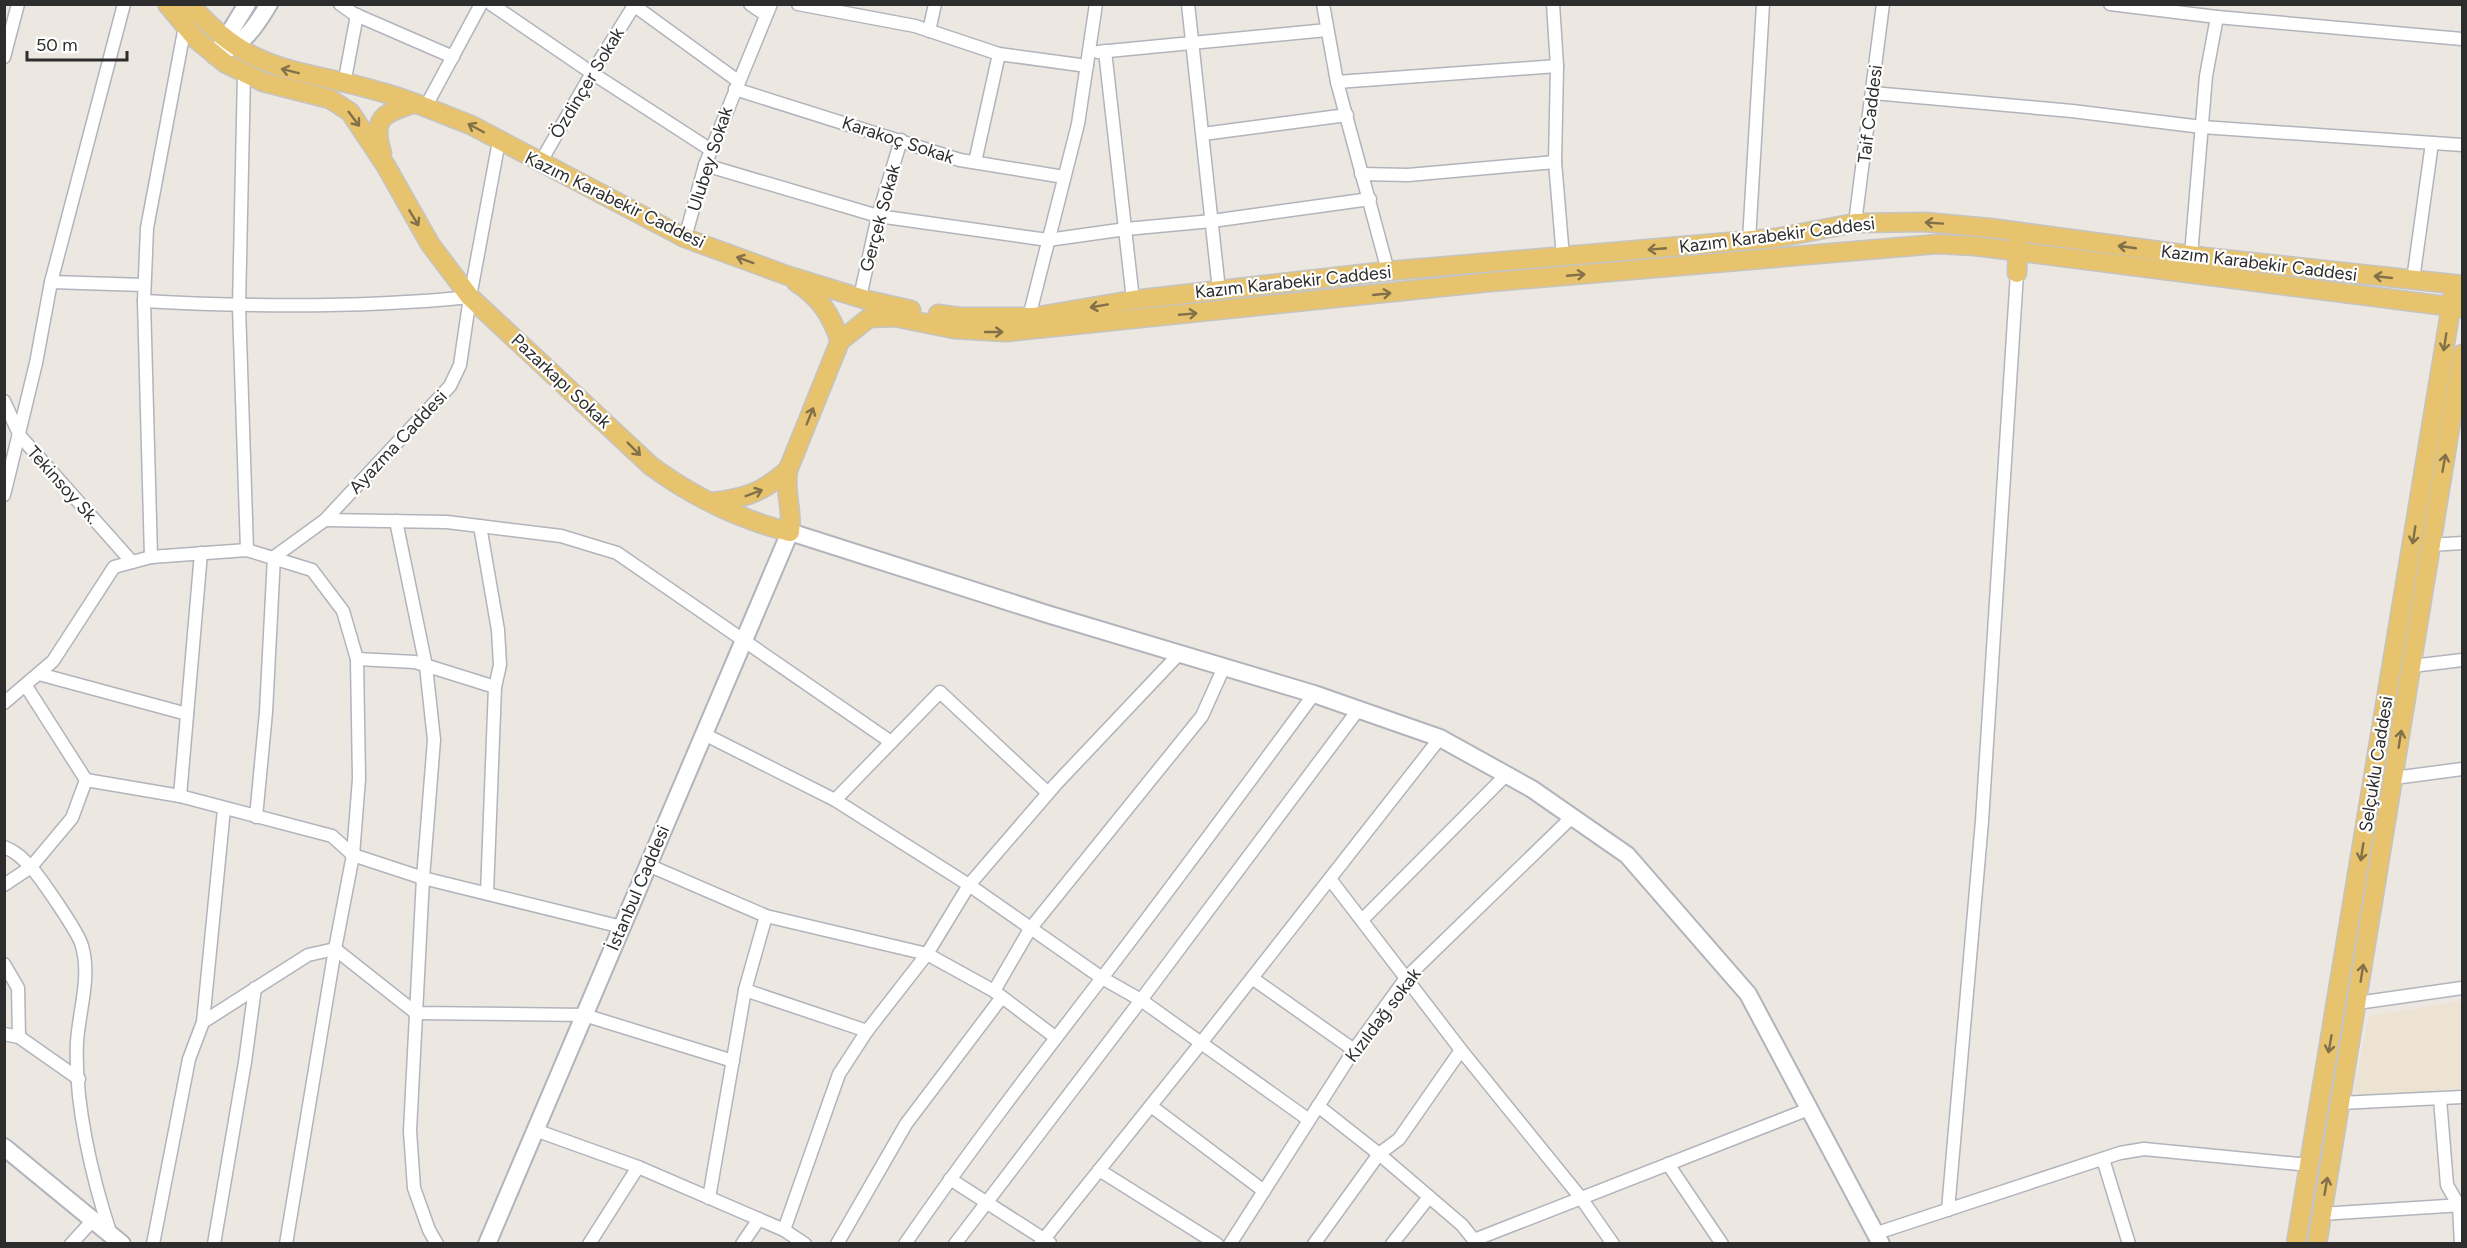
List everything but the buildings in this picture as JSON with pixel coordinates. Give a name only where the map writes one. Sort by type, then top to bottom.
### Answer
[{"type":"main road","points":[[167,4],[197,40],[215,56],[263,82],[330,99],[350,112],[386,166]]},
{"type":"main road","name":"Kazım Karabekir Caddesi","points":[[190,4],[230,43],[247,54],[279,68],[381,92],[471,125],[685,238],[786,275],[860,297],[915,311],[960,317],[1029,317],[1133,300],[1388,271],[1776,238],[1855,223],[1925,222],[2018,231],[2191,255],[2459,285]]},
{"type":"main road","points":[[230,43],[247,4]]},
{"type":"main road","points":[[215,56],[230,43],[252,32],[269,4]]},
{"type":"main road","points":[[386,166],[378,140],[381,119],[390,111],[419,106]]},
{"type":"main road","name":"Pazarkapı Sokak","points":[[386,166],[430,244],[470,297],[651,466],[672,482],[713,502],[765,526],[790,532]]},
{"type":"main road","points":[[2017,273],[2027,253],[2018,231]]},
{"type":"main road","name":"Kazım Karabekir Caddesi","points":[[840,341],[869,318],[895,317],[954,329],[1006,332],[1490,282],[1902,246],[1975,246],[2457,307]]},
{"type":"main road","points":[[786,275],[807,289],[832,317],[840,341],[788,470],[786,481],[792,518],[790,532],[1314,694],[1440,738],[1506,775],[1572,817],[1627,855],[1748,994],[1879,1238]]},
{"type":"main road","name":"Selçuklu Caddesi","points":[[2296,1244],[2387,697],[2457,307],[2459,285]]},
{"type":"main road","name":"Selçuklu Caddesi","points":[[2317,1244],[2430,545],[2458,408],[2463,354]]},
{"type":"main road","points":[[713,502],[733,500],[754,494],[768,487],[788,470]]},
{"type":"main road","name":"İstanbul Caddesi","points":[[487,1244],[790,532]]},
{"type":"main road","points":[[2387,697],[2406,701]]},
{"type":"main road","points":[[2337,1002],[2357,1003]]},
{"type":"main road","points":[[4,1147],[116,1239]]},
{"type":"street","points":[[4,495],[20,436],[51,282],[124,4]]},
{"type":"street","points":[[340,4],[357,15],[453,57]]},
{"type":"street","points":[[419,106],[453,57],[481,4]]},
{"type":"street","points":[[492,4],[592,73],[711,150]]},
{"type":"street","points":[[750,4],[769,10]]},
{"type":"street","points":[[798,4],[915,26],[999,54],[1087,66]]},
{"type":"street","points":[[929,31],[935,4]]},
{"type":"street","points":[[1029,317],[1078,124],[1096,4]]},
{"type":"street","points":[[1188,4],[1219,290]]},
{"type":"street","points":[[1323,4],[1337,82],[1388,271]]},
{"type":"street","points":[[1553,4],[1557,66],[1555,162],[1563,257]]},
{"type":"street","points":[[1749,240],[1763,4]]},
{"type":"street","name":"Taif Caddesi","points":[[1855,223],[1883,4]]},
{"type":"street","points":[[2110,4],[2217,17],[2463,39]]},
{"type":"street","name":"Özdinçer Sokak","points":[[540,163],[634,5]]},
{"type":"street","name":"Karakoç Sokak","points":[[634,5],[736,85],[960,160],[1064,177]]},
{"type":"street","points":[[4,57],[13,6]]},
{"type":"street","name":"Ulubey Sokak","points":[[685,238],[705,165],[736,85],[769,10]]},
{"type":"street","points":[[344,84],[357,15]]},
{"type":"street","points":[[2191,255],[2206,76],[2217,17]]},
{"type":"street","points":[[151,557],[144,301],[147,228],[185,26]]},
{"type":"street","points":[[1089,52],[1327,30]]},
{"type":"street","points":[[1105,51],[1133,300]]},
{"type":"street","points":[[975,162],[999,54]]},
{"type":"street","points":[[1337,82],[1557,66]]},
{"type":"street","points":[[244,73],[239,307],[247,550]]},
{"type":"street","points":[[1873,93],[2072,111],[2202,127],[2463,145]]},
{"type":"street","points":[[1203,134],[1347,115]]},
{"type":"street","name":"Gerçek Sokak","points":[[860,297],[878,216],[901,140]]},
{"type":"street","name":"Ayazma Caddesi","points":[[274,557],[325,520],[450,386],[460,365],[470,297],[499,141]]},
{"type":"street","points":[[2412,280],[2432,143]]},
{"type":"street","points":[[1361,174],[1408,175],[1555,162]]},
{"type":"street","points":[[705,165],[878,216],[1048,240],[1126,229],[1212,221],[1370,199]]},
{"type":"street","points":[[1948,1209],[1982,821],[2017,273]]},
{"type":"street","points":[[51,282],[144,285]]},
{"type":"street","points":[[144,301],[239,307],[416,302],[470,297]]},
{"type":"street","name":"Tekinsoy Sk.","points":[[4,402],[20,436],[132,562]]},
{"type":"street","points":[[325,520],[447,522],[561,536],[617,553],[891,742]]},
{"type":"street","points":[[396,521],[426,666],[434,740],[423,878],[410,1131],[414,1188],[429,1230],[437,1244]]},
{"type":"street","points":[[480,526],[498,630],[500,665],[495,687],[487,893]]},
{"type":"street","points":[[2430,545],[2463,543]]},
{"type":"street","points":[[4,703],[53,661],[114,567],[132,562],[151,557],[247,550],[312,570],[343,611],[357,659],[359,779],[353,855],[286,1244]]},
{"type":"street","points":[[180,796],[201,554]]},
{"type":"street","points":[[256,817],[266,712],[274,557]]},
{"type":"street","points":[[784,1230],[839,1074],[867,1031],[927,954],[969,885],[1048,793],[1179,654]]},
{"type":"street","points":[[357,659],[415,662],[495,687]]},
{"type":"street","points":[[2412,666],[2463,660]]},
{"type":"street","points":[[837,1244],[906,1125],[998,994],[1029,928],[1202,716],[1224,667]]},
{"type":"street","points":[[39,674],[187,714]]},
{"type":"street","points":[[26,686],[86,780],[180,796],[332,836],[353,855],[423,878],[621,927]]},
{"type":"street","points":[[835,800],[940,692],[1048,793]]},
{"type":"street","points":[[905,1244],[1055,1037],[1102,978],[1314,694]]},
{"type":"street","points":[[956,1244],[1358,710]]},
{"type":"street","points":[[704,734],[835,800],[969,885],[1102,978],[1141,1000],[1309,1120]]},
{"type":"street","points":[[950,1179],[1045,1242],[1099,1170],[1440,738]]},
{"type":"street","points":[[2394,778],[2463,769]]},
{"type":"street","points":[[1362,920],[1506,775]]},
{"type":"street","points":[[4,885],[31,867],[72,818],[86,780]]},
{"type":"street","points":[[153,1244],[189,1059],[203,1022],[224,809]]},
{"type":"street","name":"Kızıldağ sokak","points":[[1230,1244],[1354,1050],[1406,978],[1572,817]]},
{"type":"street","points":[[4,847],[14,851],[31,867],[82,945],[84,979],[77,1042],[79,1079],[87,1146],[98,1195],[116,1239]]},
{"type":"street","points":[[648,866],[766,916],[927,954],[998,994],[1055,1037]]},
{"type":"street","points":[[1330,879],[1461,1050],[1581,1198],[1613,1244]]},
{"type":"street","points":[[709,1198],[745,990],[766,916]]},
{"type":"street","points":[[203,1022],[308,955],[335,949]]},
{"type":"street","points":[[335,949],[416,1013],[584,1015],[733,1061]]},
{"type":"street","points":[[4,964],[18,988],[19,1037]]},
{"type":"street","points":[[1252,978],[1354,1050]]},
{"type":"street","points":[[214,1244],[245,1062],[255,988]]},
{"type":"street","points":[[2357,1003],[2463,988]]},
{"type":"street","points":[[745,990],[867,1031]]},
{"type":"street","points":[[4,1034],[19,1037],[79,1079]]},
{"type":"street","points":[[1314,1244],[1379,1154],[1399,1139],[1461,1050]]},
{"type":"street","points":[[2340,1103],[2463,1097]]},
{"type":"street","points":[[2440,1099],[2447,1185],[2461,1205],[2461,1244]]},
{"type":"street","points":[[1151,1106],[1264,1191]]},
{"type":"street","points":[[1318,1106],[1379,1154],[1462,1225],[1474,1242],[1809,1109]]},
{"type":"street","points":[[535,1130],[638,1167],[784,1230],[805,1244]]},
{"type":"street","points":[[1879,1238],[1948,1209],[2120,1153],[2144,1149],[2309,1165]]},
{"type":"street","points":[[2103,1159],[2129,1244]]},
{"type":"street","points":[[1668,1164],[1722,1244]]},
{"type":"street","points":[[589,1244],[638,1167]]},
{"type":"street","points":[[1099,1170],[1217,1244]]},
{"type":"street","points":[[1392,1244],[1429,1197]]},
{"type":"street","points":[[2321,1214],[2461,1205]]},
{"type":"street","points":[[742,1244],[759,1219]]},
{"type":"street","points":[[71,1244],[93,1220]]},
{"type":"shaded area","points":[[2462,1001],[2462,1088],[2361,1096],[2354,1089],[2369,1016]]}]
